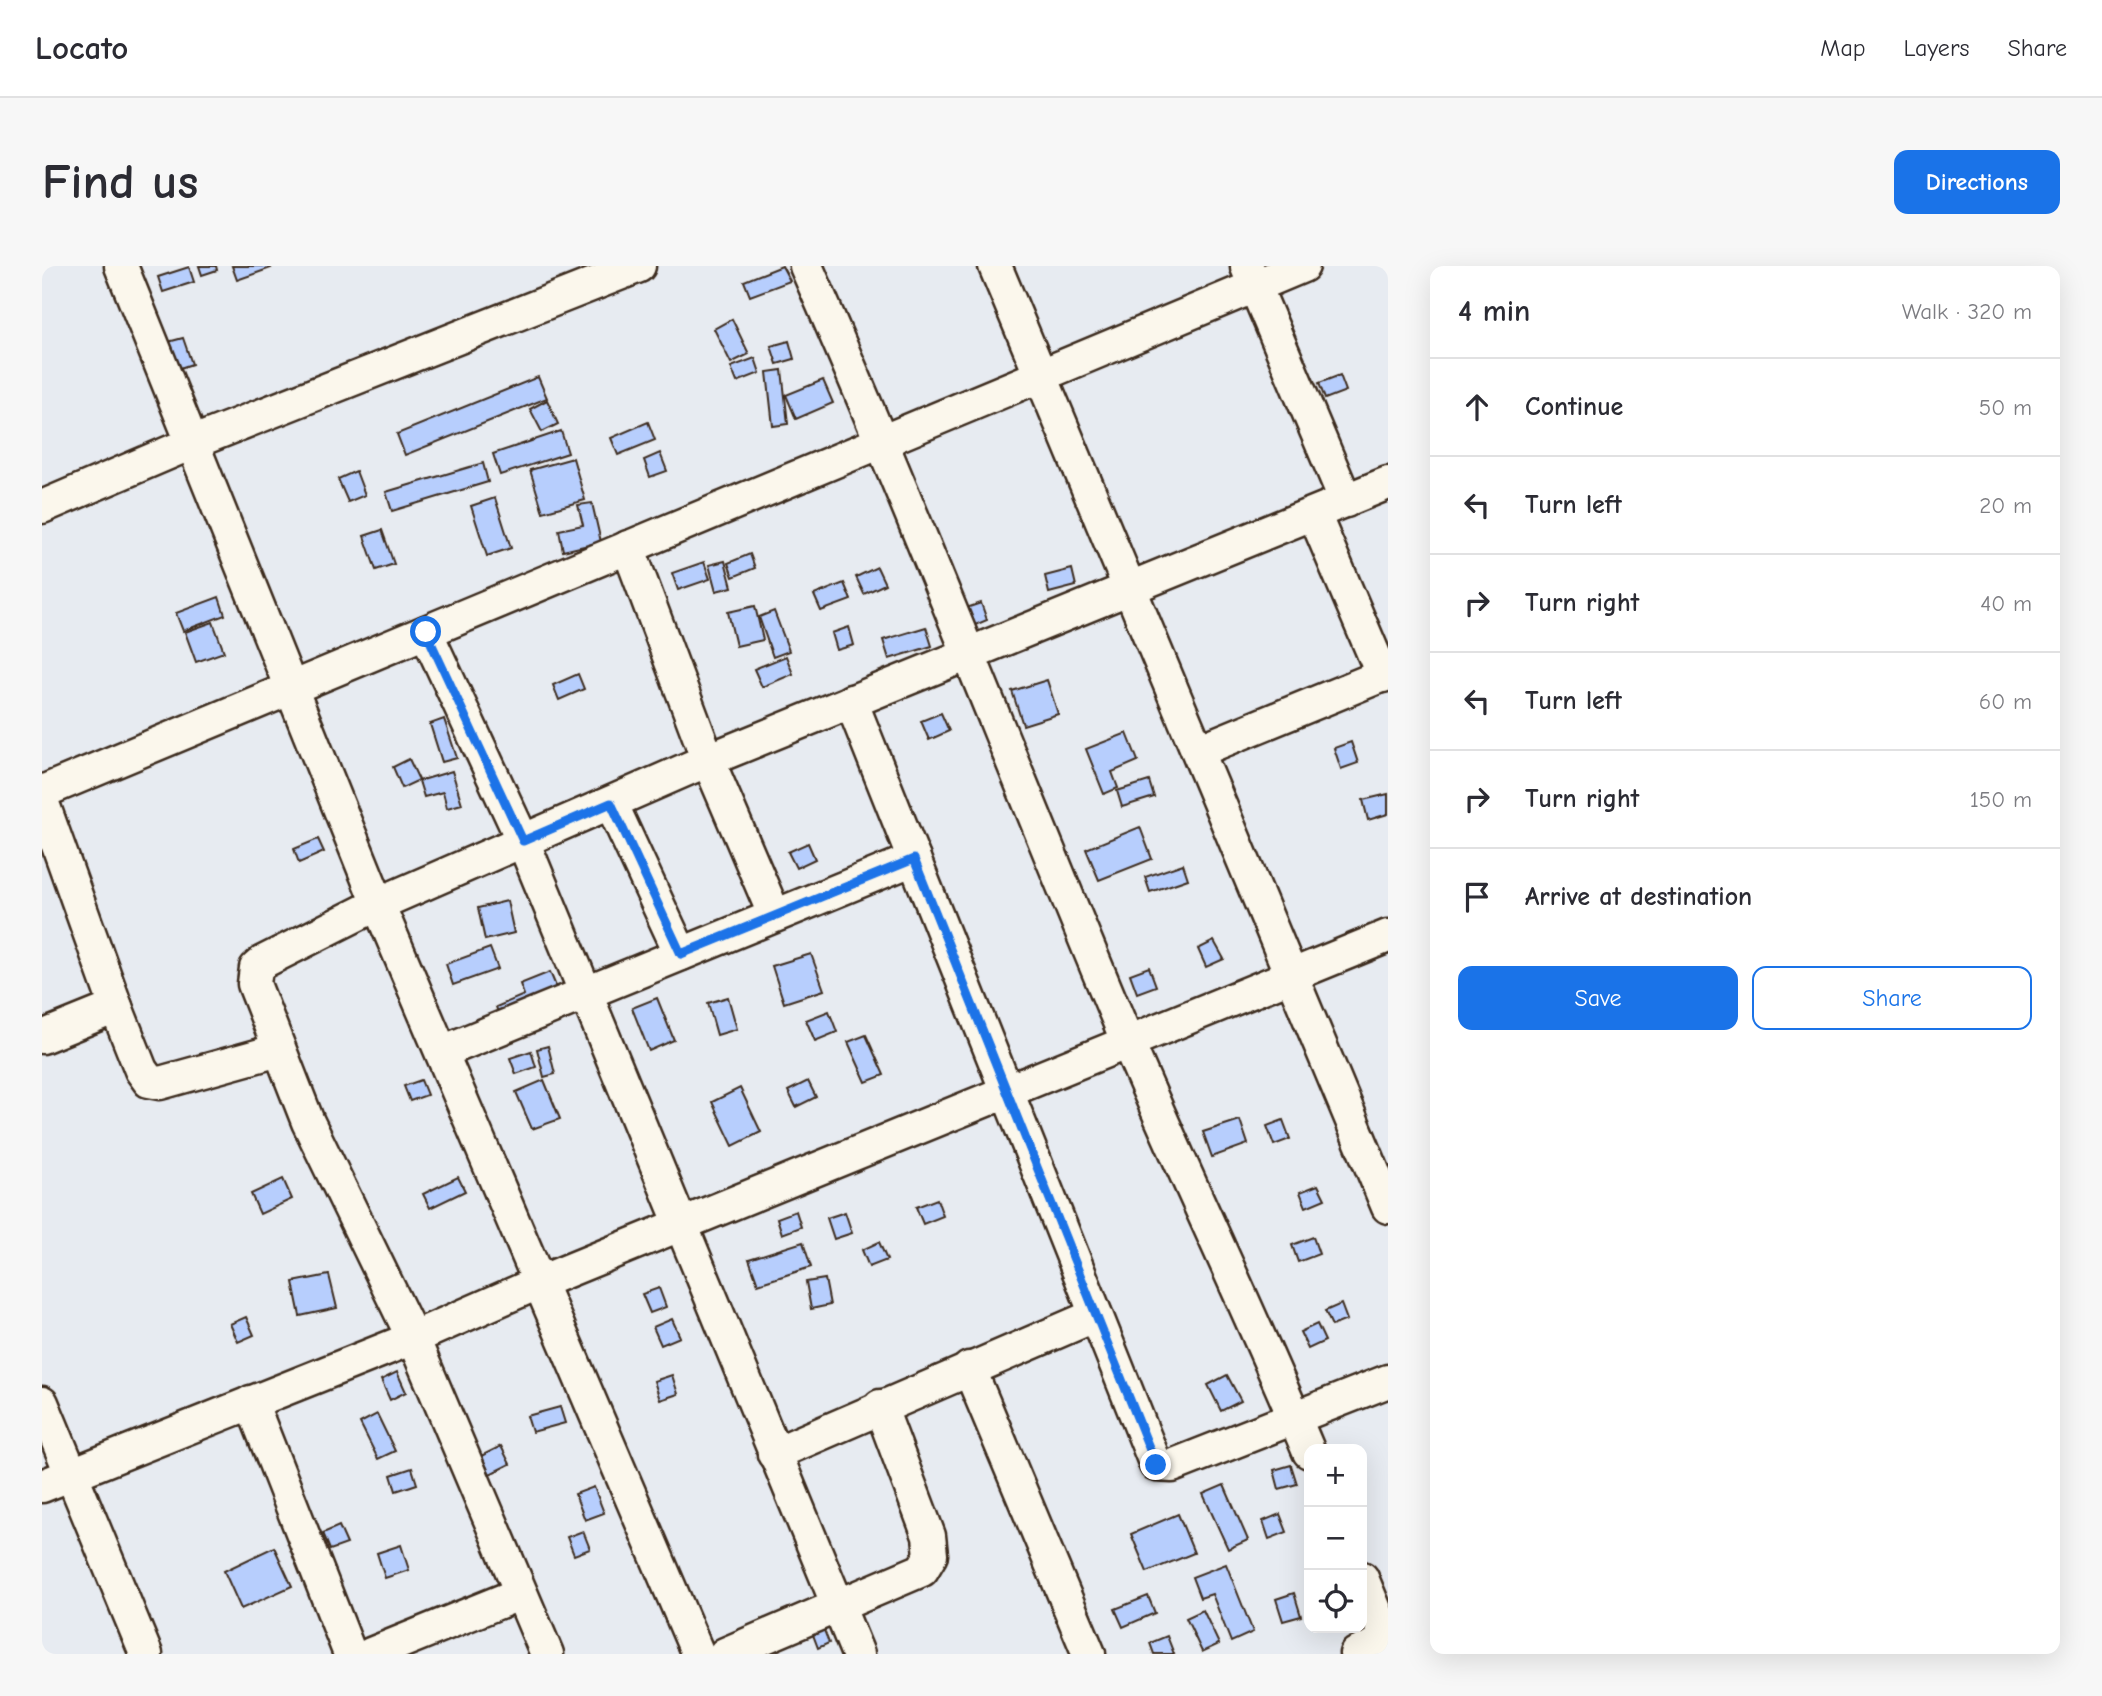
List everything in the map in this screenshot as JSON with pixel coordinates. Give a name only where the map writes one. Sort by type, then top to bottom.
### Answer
[{"type":"street","points":[[121,266],[378,904],[698,1654]]},
{"type":"street","points":[[42,507],[194,442],[639,266]]},
{"type":"street","points":[[806,266],[883,441],[967,654],[1128,1042],[1306,1444]]},
{"type":"street","points":[[995,266],[1388,1207]]},
{"type":"street","points":[[42,792],[1041,375],[1251,276],[1303,266]]},
{"type":"street","points":[[1251,276],[1346,501]]},
{"type":"street","points":[[547,1654],[519,1594],[413,1338],[308,1122],[254,985],[257,968],[263,961],[378,904],[708,760],[1388,483]]},
{"type":"street","points":[[1198,751],[1385,674],[1314,514]]},
{"type":"street","points":[[628,547],[708,760],[774,914]]},
{"type":"street","points":[[426,632],[523,841],[684,1225],[774,1454],[858,1654]]},
{"type":"street","points":[[851,701],[1156,1465],[1172,1466],[1388,1381]]},
{"type":"street","points":[[42,801],[116,1007],[141,1070],[149,1081],[160,1083],[279,1050]]},
{"type":"street","points":[[611,803],[681,954]]},
{"type":"street","points":[[442,1052],[588,995],[774,914],[914,859]]},
{"type":"street","points":[[42,1486],[413,1338],[540,1282],[1388,936]]},
{"type":"street","points":[[42,1037],[116,1007]]},
{"type":"street","points":[[774,1454],[1096,1315]]},
{"type":"street","points":[[969,1368],[1089,1654]]},
{"type":"street","points":[[251,1402],[349,1654]]},
{"type":"street","points":[[42,1403],[146,1654]]},
{"type":"street","points":[[725,1654],[922,1570],[931,1555],[929,1536],[880,1406]]},
{"type":"street","points":[[1356,1654],[1388,1640],[1367,1590]]},
{"type":"street","points":[[389,1650],[519,1594]]},
{"type":"building","points":[[199,266],[216,266],[217,270],[202,275]]},
{"type":"building","points":[[232,266],[270,266],[271,268],[237,280]]},
{"type":"building","points":[[782,266],[790,281],[750,296],[744,281]]},
{"type":"building","points":[[189,267],[194,282],[163,292],[158,277]]},
{"type":"building","points":[[732,319],[749,354],[731,363],[714,329]]},
{"type":"building","points":[[183,338],[192,364],[177,369],[168,342]]},
{"type":"building","points":[[789,341],[794,359],[777,364],[771,346]]},
{"type":"building","points":[[755,358],[760,373],[737,382],[731,367]]},
{"type":"building","points":[[782,370],[788,424],[773,426],[767,372]]},
{"type":"building","points":[[1340,375],[1346,391],[1325,399],[1319,383]]},
{"type":"building","points":[[538,377],[547,398],[405,455],[397,434]]},
{"type":"building","points":[[823,380],[833,403],[796,419],[786,395]]},
{"type":"building","points":[[547,400],[558,424],[542,432],[530,409]]},
{"type":"building","points":[[648,422],[655,440],[618,455],[611,438]]},
{"type":"building","points":[[561,431],[568,453],[500,475],[493,454]]},
{"type":"building","points":[[660,453],[667,471],[650,477],[644,460]]},
{"type":"building","points":[[573,458],[585,500],[543,512],[530,470]]},
{"type":"building","points":[[483,463],[488,482],[392,511],[386,492]]},
{"type":"building","points":[[356,471],[365,495],[348,502],[338,479]]},
{"type":"building","points":[[495,498],[511,548],[487,556],[471,506]]},
{"type":"building","points":[[592,503],[601,542],[563,551],[559,530],[583,525],[578,505]]},
{"type":"building","points":[[382,530],[394,564],[376,570],[364,536]]},
{"type":"building","points":[[750,554],[755,568],[733,577],[728,563]]},
{"type":"building","points":[[725,561],[732,587],[716,591],[709,565]]},
{"type":"building","points":[[704,562],[710,579],[678,590],[672,573]]},
{"type":"building","points":[[877,567],[885,584],[864,594],[856,577]]},
{"type":"building","points":[[1072,569],[1076,586],[1049,593],[1045,576]]},
{"type":"building","points":[[844,583],[851,600],[821,611],[814,595]]},
{"type":"building","points":[[219,597],[225,615],[183,631],[176,613]]},
{"type":"building","points":[[981,603],[987,620],[973,626],[966,608]]},
{"type":"building","points":[[755,606],[763,640],[736,646],[728,612]]},
{"type":"building","points":[[774,611],[789,651],[773,657],[759,617]]},
{"type":"building","points":[[213,622],[224,652],[196,662],[185,632]]},
{"type":"building","points":[[849,627],[854,645],[837,650],[832,633]]},
{"type":"building","points":[[926,627],[932,646],[889,659],[883,640]]},
{"type":"building","points":[[786,656],[793,674],[762,687],[754,669]]},
{"type":"building","points":[[578,674],[584,689],[559,700],[553,685]]},
{"type":"building","points":[[1047,680],[1058,714],[1023,725],[1012,691]]},
{"type":"building","points":[[941,713],[949,731],[929,740],[921,721]]},
{"type":"building","points":[[444,719],[457,758],[442,762],[430,724]]},
{"type":"building","points":[[1127,733],[1138,761],[1112,772],[1118,788],[1104,794],[1086,749]]},
{"type":"building","points":[[1351,742],[1358,763],[1341,769],[1334,748]]},
{"type":"building","points":[[409,759],[419,780],[402,788],[393,767]]},
{"type":"building","points":[[452,771],[462,804],[447,808],[443,792],[424,797],[419,781]]},
{"type":"building","points":[[1149,781],[1154,797],[1122,807],[1117,791]]},
{"type":"building","points":[[1388,794],[1388,814],[1368,820],[1363,800]]},
{"type":"building","points":[[1140,827],[1152,859],[1099,880],[1086,849]]},
{"type":"building","points":[[318,839],[324,852],[299,863],[294,849]]},
{"type":"building","points":[[808,843],[815,859],[796,868],[788,852]]},
{"type":"building","points":[[1183,864],[1188,879],[1150,892],[1145,877]]},
{"type":"building","points":[[507,901],[514,933],[485,940],[478,908]]},
{"type":"building","points":[[1214,941],[1224,959],[1206,967],[1198,949]]},
{"type":"building","points":[[490,948],[498,969],[453,985],[446,964]]},
{"type":"building","points":[[811,954],[824,990],[784,1003],[772,966]]},
{"type":"building","points":[[1149,967],[1156,986],[1137,993],[1130,974]]},
{"type":"building","points":[[550,972],[565,1008],[506,1032],[496,1007],[524,995],[520,984]]},
{"type":"building","points":[[728,997],[737,1029],[717,1035],[708,1003]]},
{"type":"building","points":[[657,998],[674,1040],[649,1051],[632,1008]]},
{"type":"building","points":[[829,1011],[837,1032],[815,1041],[806,1020]]},
{"type":"building","points":[[866,1035],[884,1075],[866,1082],[848,1042]]},
{"type":"building","points":[[548,1046],[555,1074],[544,1077],[537,1049]]},
{"type":"building","points":[[531,1051],[536,1067],[516,1074],[510,1058]]},
{"type":"building","points":[[421,1080],[427,1095],[410,1101],[404,1086]]},
{"type":"building","points":[[544,1080],[560,1119],[532,1129],[516,1092]]},
{"type":"building","points":[[808,1081],[816,1097],[796,1107],[788,1091]]},
{"type":"building","points":[[740,1088],[761,1132],[733,1146],[712,1102]]},
{"type":"building","points":[[1240,1120],[1248,1144],[1212,1157],[1203,1132]]},
{"type":"building","points":[[1283,1120],[1290,1139],[1274,1145],[1267,1126]]},
{"type":"building","points":[[458,1177],[465,1191],[430,1208],[423,1194]]},
{"type":"building","points":[[283,1179],[292,1199],[260,1214],[251,1194]]},
{"type":"building","points":[[1318,1185],[1325,1199],[1306,1207],[1300,1192]]},
{"type":"building","points":[[937,1199],[943,1216],[923,1224],[916,1207]]},
{"type":"building","points":[[796,1211],[801,1227],[782,1234],[777,1218]]},
{"type":"building","points":[[845,1212],[852,1233],[834,1239],[827,1218]]},
{"type":"building","points":[[1313,1237],[1319,1254],[1298,1262],[1292,1245]]},
{"type":"building","points":[[803,1242],[811,1267],[758,1284],[749,1259]]},
{"type":"building","points":[[879,1242],[887,1260],[869,1267],[862,1250]]},
{"type":"building","points":[[329,1275],[337,1308],[300,1316],[293,1282]]},
{"type":"building","points":[[825,1279],[830,1305],[811,1309],[806,1282]]},
{"type":"building","points":[[659,1288],[666,1307],[650,1313],[642,1294]]},
{"type":"building","points":[[1341,1304],[1347,1320],[1332,1326],[1325,1311]]},
{"type":"building","points":[[246,1317],[254,1335],[238,1342],[230,1324]]},
{"type":"building","points":[[672,1319],[680,1337],[661,1345],[653,1327]]},
{"type":"building","points":[[1317,1324],[1325,1341],[1308,1349],[1300,1332]]},
{"type":"building","points":[[397,1372],[406,1392],[390,1400],[381,1380]]},
{"type":"building","points":[[672,1375],[678,1394],[660,1400],[654,1381]]},
{"type":"building","points":[[1227,1375],[1241,1401],[1221,1411],[1208,1385]]},
{"type":"building","points":[[560,1407],[565,1423],[532,1432],[527,1416]]},
{"type":"building","points":[[377,1414],[395,1451],[378,1459],[360,1423]]},
{"type":"building","points":[[501,1446],[510,1464],[490,1474],[481,1456]]},
{"type":"building","points":[[1291,1465],[1297,1484],[1279,1489],[1274,1470]]},
{"type":"building","points":[[412,1468],[417,1484],[396,1491],[391,1475]]},
{"type":"building","points":[[1224,1485],[1248,1540],[1228,1549],[1203,1494]]},
{"type":"building","points":[[594,1487],[604,1513],[585,1520],[575,1494]]},
{"type":"building","points":[[1178,1514],[1194,1553],[1147,1572],[1131,1534]]},
{"type":"building","points":[[1280,1514],[1287,1532],[1269,1539],[1263,1521]]},
{"type":"building","points":[[339,1526],[347,1544],[330,1550],[323,1533]]},
{"type":"building","points":[[583,1531],[590,1549],[574,1555],[567,1537]]},
{"type":"building","points":[[401,1545],[409,1570],[385,1578],[377,1553]]},
{"type":"building","points":[[274,1547],[292,1586],[241,1609],[224,1571]]},
{"type":"building","points":[[1226,1564],[1253,1632],[1231,1642],[1212,1594],[1200,1598],[1192,1577]]},
{"type":"building","points":[[1294,1593],[1301,1616],[1283,1621],[1276,1599]]},
{"type":"building","points":[[1148,1596],[1155,1613],[1123,1627],[1115,1609]]},
{"type":"building","points":[[1203,1610],[1219,1644],[1202,1652],[1186,1618]]},
{"type":"building","points":[[820,1620],[829,1643],[818,1648],[809,1624]]},
{"type":"building","points":[[1167,1636],[1174,1654],[1154,1654],[1150,1643]]},
{"type":"route","points":[[426,632],[523,841],[611,803],[681,954],[914,859],[1156,1465]]}]
